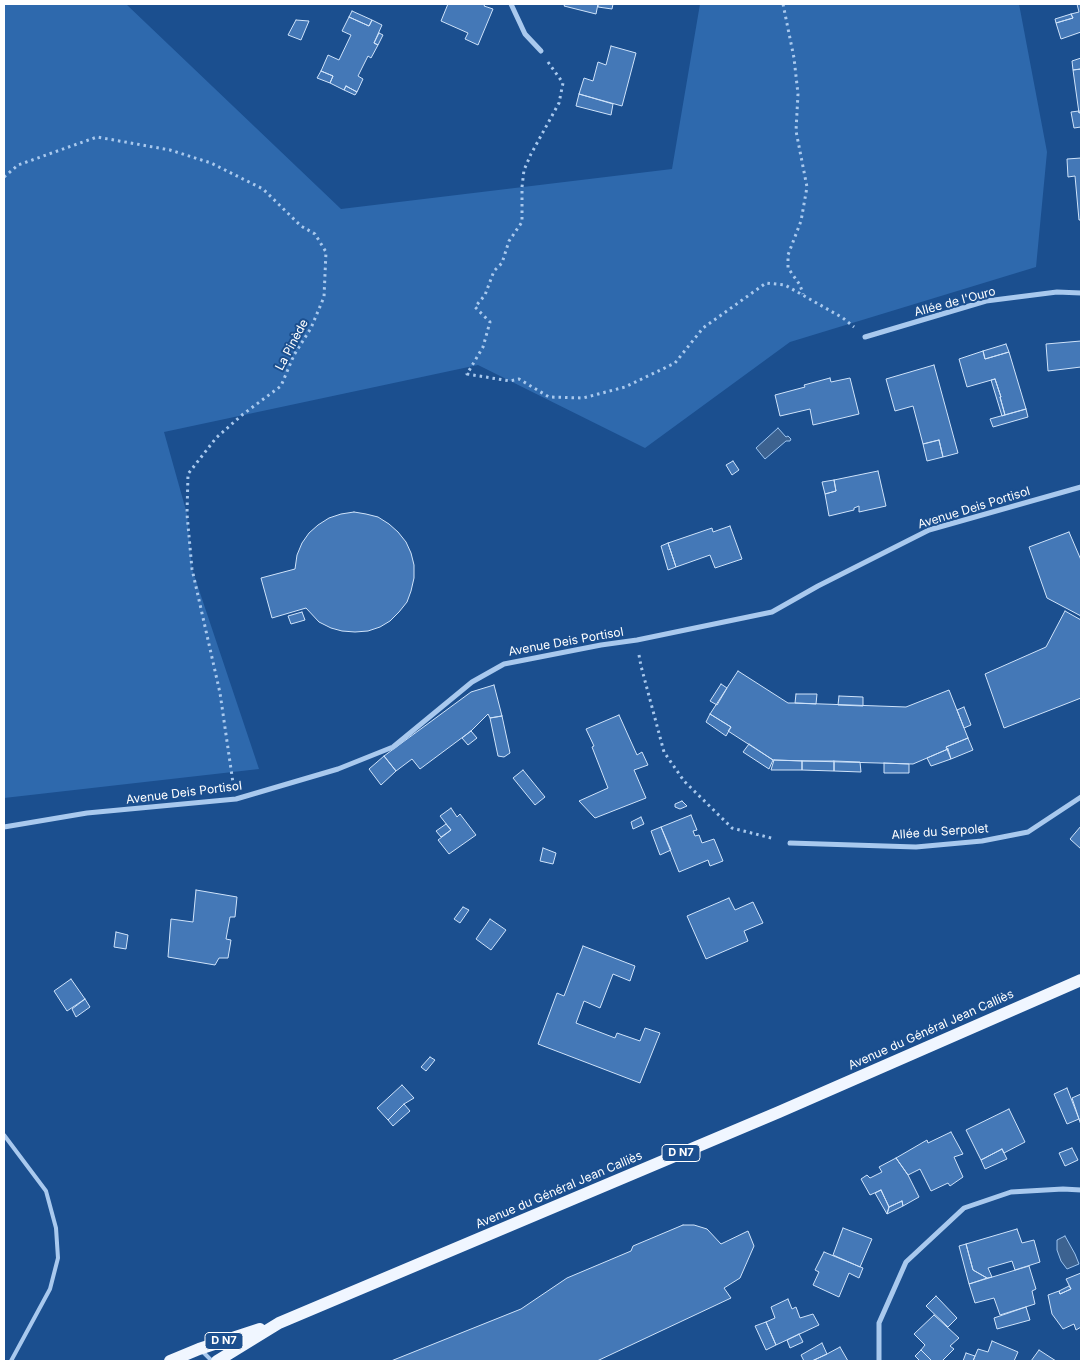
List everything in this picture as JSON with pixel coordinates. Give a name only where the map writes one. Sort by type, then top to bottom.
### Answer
[{"type":"main road","name":"Avenue du Général Jean Calliès","points":[[217,1361],[279,1323],[779,1112],[1081,980]]},
{"type":"main road","name":"D N7","points":[[170,1361],[186,1358],[200,1349],[279,1323]]},
{"type":"street","points":[[511,4],[525,34],[541,51]]},
{"type":"street","name":"Allée de l'Ouro","points":[[866,337],[986,301],[1057,292],[1081,293]]},
{"type":"street","name":"Avenue Deis Portisol","points":[[4,827],[87,813],[236,799],[338,769],[393,747],[472,682],[504,664],[636,640],[772,612],[818,586],[929,530],[1081,487]]},
{"type":"street","name":"Allée du Serpolet","points":[[790,843],[916,846],[989,840],[1028,832],[1081,798]]},
{"type":"street","points":[[879,1361],[879,1322],[906,1262],[964,1208],[1011,1192],[1063,1189],[1081,1190]]},
{"type":"lane","points":[[4,1135],[46,1191],[56,1228],[58,1258],[50,1289],[11,1361]]},
{"type":"lane","points":[[200,1349],[212,1361]]},
{"type":"path","points":[[783,4],[794,58],[798,94],[796,131],[807,187],[800,221],[788,255],[788,268],[800,285],[803,295]]},
{"type":"path","points":[[541,51],[563,83],[559,103],[524,170],[522,222],[509,241],[502,263],[494,271],[485,296],[475,307],[490,322],[483,348],[467,374],[510,381],[519,379],[549,397],[583,398],[626,387],[675,363],[703,328],[766,283],[786,284],[843,318],[866,337]]},
{"type":"path","name":"La Pinède","points":[[4,177],[18,165],[97,137],[170,150],[211,163],[263,190],[301,226],[315,234],[326,252],[324,297],[311,328],[294,355],[280,386],[216,438],[188,474],[186,514],[192,568],[220,693],[236,799]]},
{"type":"path","points":[[636,640],[664,752],[684,781],[732,828],[790,843]]},
{"type":"shaded area","points":[[4,4],[126,4],[341,209],[672,169],[700,4],[1019,4],[1047,152],[1036,267],[790,342],[645,448],[478,365],[164,432],[187,514],[192,569],[259,769],[4,798]]},
{"type":"shaded area","points":[[778,428],[786,437],[788,436],[791,439],[765,459],[756,448]]},
{"type":"shaded area","points":[[1065,1236],[1079,1264],[1067,1269],[1061,1261],[1057,1250],[1057,1240]]},
{"type":"building","points":[[448,4],[485,4],[484,6],[493,9],[478,45],[465,39],[468,33],[441,21]]},
{"type":"building","points":[[565,4],[598,4],[596,14],[564,6]]},
{"type":"building","points":[[598,4],[613,4],[612,9],[598,7]]},
{"type":"building","points":[[1077,4],[1081,4],[1081,32],[1061,39],[1056,23],[1073,18],[1071,14],[1079,12]]},
{"type":"building","points":[[352,11],[372,20],[369,26],[349,17]]},
{"type":"building","points":[[1071,14],[1073,18],[1056,23],[1055,19]]},
{"type":"building","points":[[349,17],[369,26],[372,20],[382,25],[374,43],[378,45],[371,58],[368,56],[358,76],[363,79],[357,92],[346,86],[344,90],[330,83],[333,76],[321,71],[328,55],[339,60],[351,35],[342,31]]},
{"type":"building","points":[[296,20],[309,21],[301,40],[288,35]]},
{"type":"building","points":[[379,33],[383,35],[378,45],[374,43]]},
{"type":"building","points":[[611,46],[636,53],[622,106],[579,94],[584,78],[593,81],[598,62],[606,65]]},
{"type":"building","points":[[1081,58],[1081,69],[1073,70],[1072,61]]},
{"type":"building","points":[[1081,69],[1081,112],[1079,113],[1073,70]]},
{"type":"building","points":[[321,71],[333,76],[330,83],[317,78]]},
{"type":"building","points":[[346,86],[357,92],[355,95],[344,90]]},
{"type":"building","points":[[579,94],[613,104],[611,115],[576,106]]},
{"type":"building","points":[[1079,111],[1079,113],[1081,112],[1081,127],[1074,128],[1071,112]]},
{"type":"building","points":[[1081,158],[1081,220],[1079,220],[1075,176],[1068,177],[1067,159]]},
{"type":"building","points":[[1081,341],[1081,367],[1048,371],[1046,344]]},
{"type":"building","points":[[1006,344],[1009,352],[985,359],[983,351]]},
{"type":"building","points":[[983,351],[985,359],[1009,352],[1026,409],[1005,415],[995,379],[967,387],[959,359]]},
{"type":"building","points":[[934,365],[958,453],[943,457],[939,440],[923,444],[913,406],[895,411],[886,379]]},
{"type":"building","points":[[830,378],[831,382],[850,378],[859,414],[813,425],[810,409],[780,416],[775,395]]},
{"type":"building","points":[[995,379],[1005,415],[1002,416],[991,380]]},
{"type":"building","points":[[1026,409],[1028,417],[993,427],[990,419]]},
{"type":"building","points":[[939,440],[943,457],[927,461],[923,444]]},
{"type":"building","points":[[733,461],[739,470],[732,475],[726,465]]},
{"type":"building","points":[[878,471],[886,506],[859,512],[859,506],[854,508],[854,510],[829,516],[825,494],[836,491],[834,480]]},
{"type":"building","points":[[834,480],[836,491],[825,494],[822,482]]},
{"type":"building","points":[[354,512],[378,517],[398,532],[406,542],[414,565],[414,578],[407,602],[390,621],[368,631],[342,631],[331,628],[319,622],[306,608],[272,618],[261,578],[295,569],[297,555],[309,533],[329,518]]},
{"type":"building","points":[[730,526],[742,559],[715,568],[710,555],[676,567],[668,543],[712,528],[713,532]]},
{"type":"building","points":[[1069,532],[1081,560],[1081,616],[1047,598],[1029,547]]},
{"type":"building","points":[[668,543],[676,567],[668,570],[661,546]]},
{"type":"building","points":[[1065,611],[1081,620],[1081,698],[1004,728],[985,674],[1046,647]]},
{"type":"building","points":[[302,612],[305,620],[291,624],[288,616]]},
{"type":"building","points":[[738,671],[788,703],[906,707],[949,690],[968,738],[913,764],[773,760],[728,731],[731,727],[710,714]]},
{"type":"building","points":[[721,684],[727,688],[717,705],[710,701]]},
{"type":"building","points":[[494,685],[502,716],[490,718],[488,714],[471,731],[420,769],[412,759],[396,771],[384,756],[471,692]]},
{"type":"building","points":[[796,694],[817,694],[816,704],[795,703]]},
{"type":"building","points":[[839,696],[863,697],[863,706],[838,705]]},
{"type":"building","points":[[964,707],[971,725],[964,728],[957,710]]},
{"type":"building","points":[[710,714],[731,727],[726,736],[706,722]]},
{"type":"building","points":[[619,715],[637,755],[642,752],[648,765],[634,770],[646,798],[595,818],[579,801],[608,788],[592,747],[594,746],[586,729]]},
{"type":"building","points":[[502,716],[510,753],[504,757],[498,756],[490,718]]},
{"type":"building","points":[[471,731],[477,738],[468,745],[462,738]]},
{"type":"building","points":[[968,738],[973,750],[951,759],[946,747]]},
{"type":"building","points":[[749,744],[773,760],[769,769],[743,752]]},
{"type":"building","points":[[948,749],[951,759],[931,766],[927,758]]},
{"type":"building","points":[[384,756],[396,771],[381,785],[369,769]]},
{"type":"building","points":[[774,760],[802,761],[802,770],[771,770]]},
{"type":"building","points":[[802,761],[834,761],[834,771],[802,770]]},
{"type":"building","points":[[834,761],[860,762],[861,772],[834,771]]},
{"type":"building","points":[[884,763],[909,764],[909,773],[884,773]]},
{"type":"building","points":[[523,770],[545,797],[535,805],[513,778]]},
{"type":"building","points":[[682,801],[687,806],[680,809],[675,807],[675,804]]},
{"type":"building","points":[[451,808],[457,817],[460,814],[476,835],[449,854],[438,840],[451,830],[440,816]]},
{"type":"building","points":[[691,815],[697,830],[693,831],[695,836],[699,835],[702,843],[714,839],[723,861],[710,866],[708,860],[679,872],[661,827]]},
{"type":"building","points":[[641,817],[644,824],[633,829],[631,822]]},
{"type":"building","points":[[446,824],[451,830],[441,837],[436,831]]},
{"type":"building","points":[[1081,826],[1081,849],[1070,839]]},
{"type":"building","points":[[661,827],[671,850],[660,855],[651,831]]},
{"type":"building","points":[[543,848],[556,853],[553,864],[540,861]]},
{"type":"building","points":[[196,890],[237,897],[235,917],[230,917],[226,939],[231,940],[228,958],[219,958],[215,965],[168,957],[171,919],[193,922]]},
{"type":"building","points":[[729,898],[735,910],[753,902],[763,923],[744,931],[748,941],[706,959],[687,916]]},
{"type":"building","points":[[463,907],[469,910],[460,923],[454,919]]},
{"type":"building","points":[[490,919],[506,930],[491,950],[476,939]]},
{"type":"building","points":[[116,932],[128,935],[126,949],[114,947]]},
{"type":"building","points":[[583,946],[635,966],[630,981],[613,974],[600,1008],[584,1001],[576,1023],[615,1038],[617,1033],[640,1041],[645,1028],[660,1033],[640,1083],[538,1044],[557,993],[564,996]]},
{"type":"building","points":[[71,979],[85,999],[67,1011],[54,991]]},
{"type":"building","points":[[85,999],[90,1007],[76,1017],[72,1009]]},
{"type":"building","points":[[430,1057],[435,1060],[426,1071],[421,1067]]},
{"type":"building","points":[[402,1085],[414,1098],[404,1104],[388,1120],[377,1108]]},
{"type":"building","points":[[1067,1088],[1079,1119],[1067,1124],[1054,1094]]},
{"type":"building","points":[[1081,1094],[1081,1125],[1072,1098]]},
{"type":"building","points":[[404,1104],[410,1111],[393,1126],[388,1120]]},
{"type":"building","points":[[1009,1109],[1025,1142],[1004,1153],[1002,1149],[981,1160],[966,1130]]},
{"type":"building","points":[[951,1132],[963,1154],[954,1157],[963,1177],[950,1186],[948,1183],[931,1191],[920,1169],[908,1175],[896,1158],[927,1140],[928,1143]]},
{"type":"building","points":[[1072,1148],[1078,1160],[1065,1166],[1059,1153]]},
{"type":"building","points":[[1002,1149],[1007,1159],[985,1169],[981,1160]]},
{"type":"building","points":[[896,1158],[908,1175],[919,1197],[903,1206],[902,1201],[889,1207],[881,1190],[870,1195],[861,1179],[867,1175],[870,1178],[882,1172],[879,1167]]},
{"type":"building","points":[[881,1190],[889,1207],[887,1214],[875,1193]]},
{"type":"building","points":[[902,1201],[903,1206],[887,1214],[889,1207]]},
{"type":"building","points":[[683,1225],[694,1225],[707,1229],[721,1244],[748,1231],[754,1246],[740,1278],[724,1288],[731,1298],[597,1361],[391,1361],[521,1309],[567,1278],[631,1251],[633,1246]]},
{"type":"building","points":[[843,1228],[872,1239],[860,1267],[833,1255]]},
{"type":"building","points":[[1017,1229],[1022,1243],[1034,1240],[1040,1262],[1015,1270],[1012,1261],[988,1268],[992,1277],[987,1278],[973,1270],[966,1244]]},
{"type":"building","points":[[966,1244],[973,1270],[987,1278],[969,1284],[959,1246]]},
{"type":"building","points":[[824,1252],[863,1268],[859,1278],[849,1273],[839,1297],[813,1285],[819,1272],[815,1270]]},
{"type":"building","points":[[1029,1266],[1036,1289],[1032,1291],[1035,1304],[1000,1315],[994,1298],[975,1303],[969,1284]]},
{"type":"building","points":[[1081,1273],[1081,1327],[1076,1330],[1074,1324],[1063,1329],[1052,1314],[1048,1295],[1059,1291],[1060,1294],[1071,1289],[1066,1279]]},
{"type":"building","points":[[1069,1286],[1071,1289],[1060,1294],[1059,1291]]},
{"type":"building","points":[[936,1296],[957,1318],[948,1327],[926,1306]]},
{"type":"building","points":[[788,1299],[792,1309],[796,1307],[800,1318],[813,1314],[819,1325],[776,1345],[766,1322],[775,1318],[771,1307]]},
{"type":"building","points":[[1026,1307],[1030,1320],[997,1329],[994,1318]]},
{"type":"building","points":[[934,1315],[959,1338],[950,1346],[954,1349],[942,1361],[932,1361],[921,1350],[925,1345],[914,1334]]},
{"type":"building","points":[[766,1322],[776,1345],[766,1350],[755,1326]]},
{"type":"building","points":[[799,1334],[803,1342],[790,1348],[787,1340]]},
{"type":"building","points":[[992,1341],[1018,1352],[1014,1361],[973,1361],[978,1349],[988,1352]]},
{"type":"building","points":[[822,1343],[827,1354],[812,1361],[804,1361],[801,1355]]},
{"type":"building","points":[[840,1347],[848,1361],[812,1361],[827,1354]]},
{"type":"building","points":[[921,1350],[932,1361],[920,1361],[915,1356]]},
{"type":"building","points":[[1039,1350],[1056,1361],[1031,1361]]},
{"type":"building","points":[[966,1353],[975,1356],[973,1361],[963,1361]]}]
